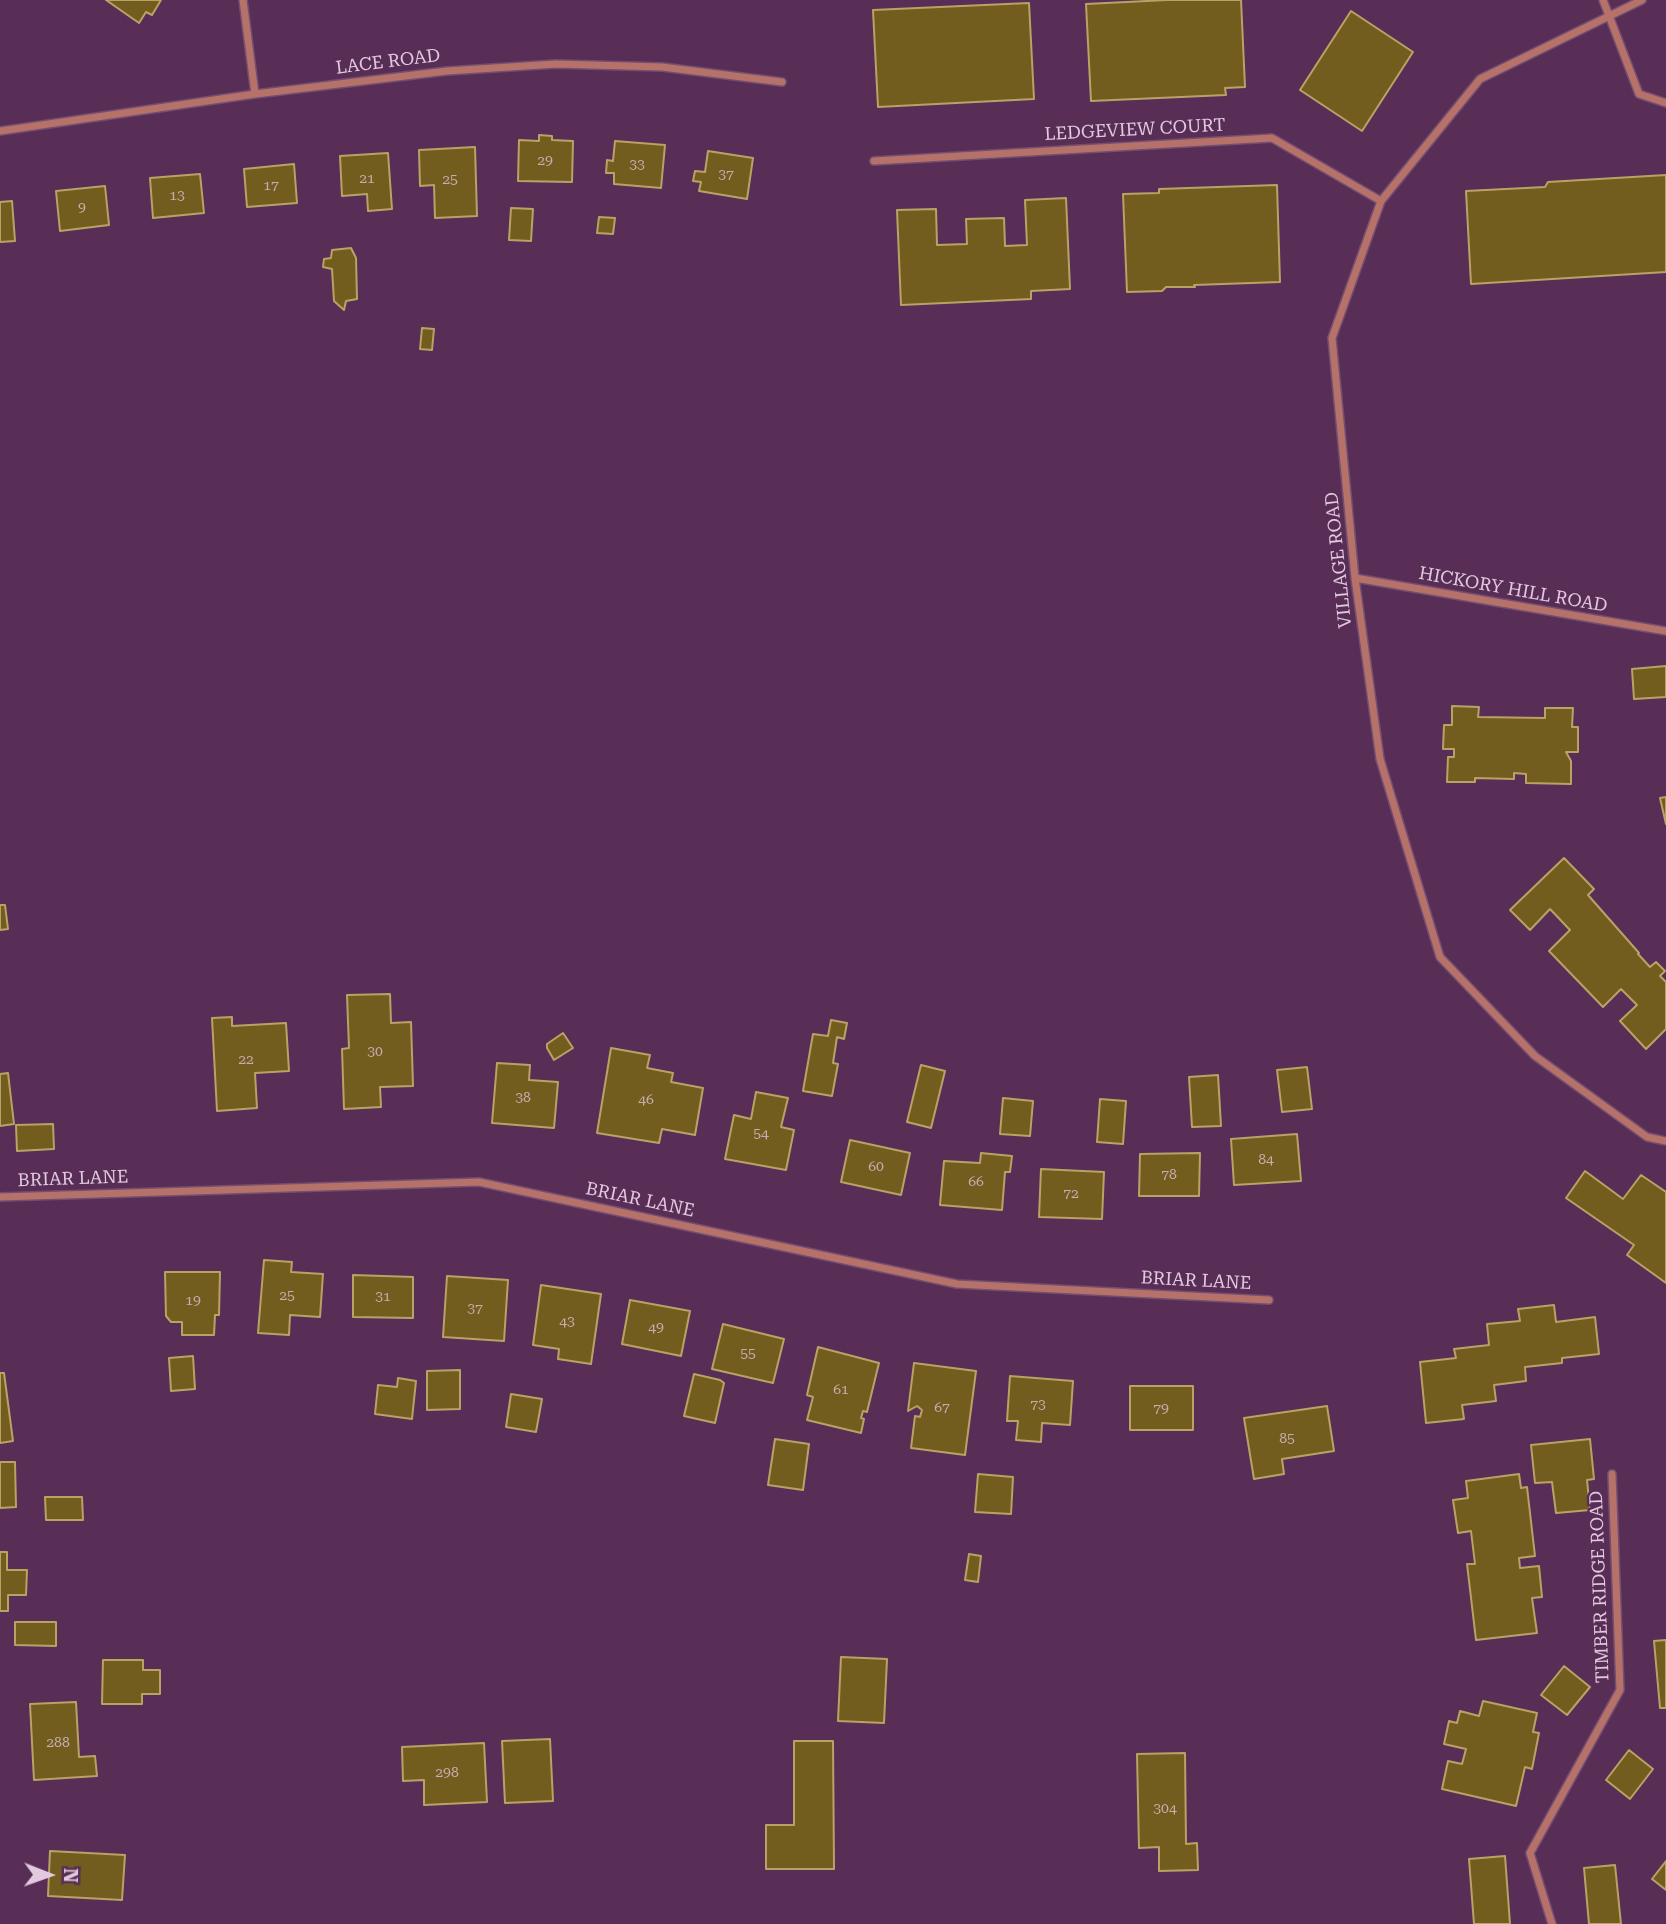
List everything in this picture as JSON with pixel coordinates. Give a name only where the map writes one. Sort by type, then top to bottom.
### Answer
[{"type":"street","points":[[243,0],[255,94]]},
{"type":"street","points":[[1603,0],[1639,94],[1666,103]]},
{"type":"street","name":"VILLAGE ROAD","points":[[1642,0],[1480,79],[1381,201],[1332,338],[1355,578],[1380,758],[1440,957],[1535,1056],[1647,1137],[1666,1142]]},
{"type":"street","name":"LACE ROAD","points":[[0,131],[255,94],[447,71],[556,64],[662,67],[782,82]]},
{"type":"street","name":"LEDGEVIEW COURT","points":[[874,161],[1272,138],[1381,201]]},
{"type":"street","name":"HICKORY HILL ROAD","points":[[1355,578],[1666,631]]},
{"type":"street","name":"BRIAR LANE","points":[[0,1197],[479,1182],[957,1284],[1269,1300]]},
{"type":"street","name":"TIMBER RIDGE ROAD","points":[[1552,1924],[1530,1853],[1620,1690],[1612,1474]]},
{"type":"building","points":[[106,0],[161,0],[152,15],[146,12],[139,23]]},
{"type":"building","points":[[1241,0],[1245,87],[1225,88],[1226,95],[1091,101],[1086,4]]},
{"type":"building","points":[[1029,3],[1034,99],[878,107],[873,10]]},
{"type":"building","points":[[1351,11],[1413,52],[1362,131],[1300,90]]},
{"type":"building","points":[[539,135],[552,136],[552,140],[573,141],[572,182],[518,181],[519,140],[539,141]]},
{"type":"building","points":[[615,141],[665,145],[661,188],[614,184],[614,173],[606,173],[607,160],[613,161]]},
{"type":"building","points":[[475,147],[477,216],[435,218],[434,185],[420,186],[419,150]]},
{"type":"building","points":[[708,151],[753,158],[747,199],[699,191],[701,182],[693,181],[695,171],[705,172]]},
{"type":"building","points":[[388,153],[392,209],[368,211],[367,194],[342,196],[340,156]]},
{"type":"building","points":[[294,164],[297,203],[247,207],[244,169]]},
{"type":"building","points":[[200,174],[204,213],[153,218],[150,178]]},
{"type":"building","points":[[1666,175],[1666,272],[1471,284],[1466,191],[1545,187],[1548,182]]},
{"type":"building","points":[[1277,185],[1280,282],[1194,285],[1195,287],[1166,287],[1162,291],[1127,292],[1123,194],[1159,193],[1159,189]]},
{"type":"building","points":[[105,186],[109,225],[60,231],[56,191]]},
{"type":"building","points":[[1066,198],[1070,289],[1031,291],[1031,299],[901,305],[897,210],[936,209],[937,245],[967,244],[966,219],[1004,218],[1005,246],[1027,245],[1025,200]]},
{"type":"building","points":[[12,201],[15,241],[0,242],[0,202]]},
{"type":"building","points":[[511,208],[533,209],[531,241],[509,240]]},
{"type":"building","points":[[599,217],[615,218],[613,234],[597,233]]},
{"type":"building","points":[[351,248],[356,258],[357,299],[346,301],[344,310],[334,301],[332,269],[323,267],[324,259],[331,258],[332,250]]},
{"type":"building","points":[[422,328],[434,329],[432,350],[420,349]]},
{"type":"building","points":[[1666,666],[1666,697],[1634,699],[1632,669]]},
{"type":"building","points":[[1452,706],[1479,707],[1478,717],[1545,718],[1545,708],[1573,708],[1572,727],[1578,727],[1578,752],[1566,752],[1571,761],[1571,784],[1526,783],[1526,774],[1514,773],[1514,779],[1475,778],[1475,782],[1447,782],[1448,757],[1454,757],[1454,749],[1443,749],[1444,725],[1452,725]]},
{"type":"building","points":[[1666,797],[1666,824],[1660,798]]},
{"type":"building","points":[[1564,858],[1594,889],[1588,895],[1638,954],[1650,967],[1656,962],[1665,971],[1660,976],[1666,982],[1666,1029],[1646,1049],[1620,1021],[1637,1005],[1621,989],[1603,1007],[1549,951],[1570,930],[1550,909],[1530,930],[1510,910]]},
{"type":"building","points":[[0,905],[5,905],[8,929],[0,930]]},
{"type":"building","points":[[390,994],[391,1023],[411,1022],[413,1086],[380,1087],[381,1107],[344,1109],[342,1049],[349,1048],[347,995]]},
{"type":"building","points":[[232,1017],[232,1026],[286,1023],[289,1071],[255,1073],[257,1108],[217,1111],[212,1018]]},
{"type":"building","points":[[831,1020],[847,1023],[844,1039],[837,1037],[833,1063],[838,1064],[832,1096],[803,1091],[813,1034],[828,1036]]},
{"type":"building","points":[[563,1033],[573,1048],[554,1060],[547,1044]]},
{"type":"building","points":[[611,1048],[650,1055],[647,1068],[673,1073],[671,1082],[703,1088],[695,1135],[662,1129],[659,1143],[597,1133]]},
{"type":"building","points":[[497,1063],[530,1065],[529,1080],[558,1082],[554,1128],[492,1123]]},
{"type":"building","points":[[921,1065],[945,1071],[931,1128],[907,1122]]},
{"type":"building","points":[[1307,1067],[1312,1109],[1282,1112],[1277,1070]]},
{"type":"building","points":[[8,1073],[14,1124],[0,1126],[0,1074]]},
{"type":"building","points":[[1218,1075],[1221,1126],[1192,1127],[1189,1077]]},
{"type":"building","points":[[756,1092],[788,1098],[781,1127],[794,1130],[786,1170],[725,1159],[734,1115],[751,1119]]},
{"type":"building","points":[[1003,1098],[1033,1101],[1030,1136],[1000,1134]]},
{"type":"building","points":[[1100,1099],[1126,1101],[1123,1144],[1097,1142]]},
{"type":"building","points":[[53,1124],[54,1149],[17,1151],[16,1125]]},
{"type":"building","points":[[1297,1134],[1301,1181],[1234,1185],[1231,1139]]},
{"type":"building","points":[[850,1140],[910,1153],[901,1195],[841,1182]]},
{"type":"building","points":[[981,1153],[1012,1156],[1010,1172],[1005,1172],[1002,1210],[940,1205],[944,1161],[980,1163]]},
{"type":"building","points":[[1200,1153],[1199,1196],[1139,1196],[1140,1154]]},
{"type":"building","points":[[1041,1169],[1104,1172],[1102,1219],[1039,1217]]},
{"type":"building","points":[[1585,1171],[1623,1199],[1641,1175],[1666,1192],[1666,1283],[1627,1255],[1634,1245],[1566,1198]]},
{"type":"building","points":[[264,1260],[292,1262],[291,1272],[323,1274],[320,1317],[290,1315],[289,1335],[258,1333]]},
{"type":"building","points":[[165,1272],[220,1272],[219,1315],[215,1315],[214,1335],[182,1335],[182,1322],[171,1322],[166,1316]]},
{"type":"building","points":[[353,1275],[413,1277],[413,1318],[353,1317]]},
{"type":"building","points":[[447,1276],[508,1280],[504,1341],[443,1337]]},
{"type":"building","points":[[541,1285],[601,1294],[591,1364],[558,1359],[559,1349],[533,1345]]},
{"type":"building","points":[[630,1300],[690,1311],[681,1356],[622,1344]]},
{"type":"building","points":[[1554,1305],[1556,1322],[1595,1317],[1599,1354],[1562,1358],[1562,1363],[1525,1367],[1526,1381],[1494,1385],[1496,1401],[1462,1405],[1464,1419],[1426,1423],[1420,1362],[1456,1358],[1454,1349],[1489,1345],[1487,1324],[1520,1321],[1518,1309]]},
{"type":"building","points":[[723,1324],[784,1339],[773,1383],[712,1369]]},
{"type":"building","points":[[818,1347],[879,1363],[867,1412],[863,1411],[861,1418],[864,1419],[861,1433],[807,1420],[813,1397],[807,1395]]},
{"type":"building","points":[[193,1356],[195,1389],[171,1391],[169,1358]]},
{"type":"building","points":[[914,1363],[976,1371],[965,1455],[911,1448],[915,1416],[920,1417],[922,1410],[917,1406],[908,1411]]},
{"type":"building","points":[[460,1370],[460,1409],[427,1410],[427,1371]]},
{"type":"building","points":[[0,1373],[4,1373],[13,1441],[0,1443]]},
{"type":"building","points":[[694,1374],[724,1383],[715,1423],[684,1416]]},
{"type":"building","points":[[1010,1376],[1073,1381],[1070,1425],[1042,1423],[1041,1442],[1016,1440],[1018,1421],[1007,1421]]},
{"type":"building","points":[[398,1378],[416,1381],[412,1419],[375,1414],[378,1385],[397,1387]]},
{"type":"building","points":[[1130,1386],[1193,1386],[1193,1430],[1130,1430]]},
{"type":"building","points":[[511,1394],[542,1399],[536,1432],[506,1427]]},
{"type":"building","points":[[1327,1406],[1334,1451],[1282,1459],[1284,1474],[1254,1479],[1244,1418]]},
{"type":"building","points":[[775,1439],[809,1444],[803,1490],[768,1485]]},
{"type":"building","points":[[1590,1439],[1594,1479],[1587,1480],[1590,1510],[1556,1513],[1552,1482],[1535,1483],[1531,1445]]},
{"type":"building","points":[[0,1462],[15,1462],[16,1507],[0,1508]]},
{"type":"building","points":[[978,1474],[1013,1477],[1011,1514],[975,1512]]},
{"type":"building","points":[[1519,1474],[1521,1488],[1527,1487],[1535,1556],[1519,1558],[1520,1568],[1539,1566],[1542,1597],[1532,1598],[1537,1633],[1476,1640],[1467,1564],[1475,1564],[1471,1531],[1458,1533],[1453,1500],[1468,1498],[1466,1481]]},
{"type":"building","points":[[45,1497],[82,1497],[83,1520],[46,1520]]},
{"type":"building","points":[[0,1552],[7,1552],[7,1570],[27,1570],[26,1595],[8,1595],[8,1611],[0,1611]]},
{"type":"building","points":[[969,1554],[981,1556],[978,1582],[965,1580]]},
{"type":"building","points":[[15,1622],[56,1622],[56,1646],[15,1645]]},
{"type":"building","points":[[1666,1640],[1666,1708],[1660,1708],[1654,1641]]},
{"type":"building","points":[[841,1657],[887,1659],[884,1723],[838,1721]]},
{"type":"building","points":[[103,1660],[143,1660],[143,1670],[160,1670],[160,1694],[142,1694],[142,1704],[102,1704]]},
{"type":"building","points":[[1564,1666],[1590,1687],[1567,1715],[1541,1695]]},
{"type":"building","points":[[1483,1701],[1537,1713],[1533,1732],[1539,1733],[1532,1769],[1525,1767],[1516,1806],[1442,1789],[1448,1761],[1462,1764],[1466,1749],[1444,1744],[1449,1721],[1457,1723],[1460,1711],[1479,1716]]},
{"type":"building","points":[[76,1702],[79,1757],[95,1756],[97,1776],[34,1780],[30,1704]]},
{"type":"building","points":[[550,1739],[553,1801],[505,1803],[502,1741]]},
{"type":"building","points":[[794,1741],[833,1741],[834,1869],[766,1869],[766,1825],[794,1825]]},
{"type":"building","points":[[484,1743],[487,1802],[424,1805],[424,1780],[403,1781],[402,1747]]},
{"type":"building","points":[[1629,1750],[1653,1769],[1630,1799],[1606,1780]]},
{"type":"building","points":[[1185,1753],[1186,1844],[1197,1843],[1198,1870],[1159,1871],[1159,1847],[1139,1848],[1137,1754]]},
{"type":"building","points":[[50,1851],[125,1855],[122,1900],[48,1896]]},
{"type":"building","points":[[1505,1856],[1510,1924],[1474,1924],[1469,1859]]},
{"type":"building","points":[[1666,1861],[1666,1890],[1652,1879]]},
{"type":"building","points":[[1615,1865],[1621,1924],[1589,1924],[1584,1868]]}]
